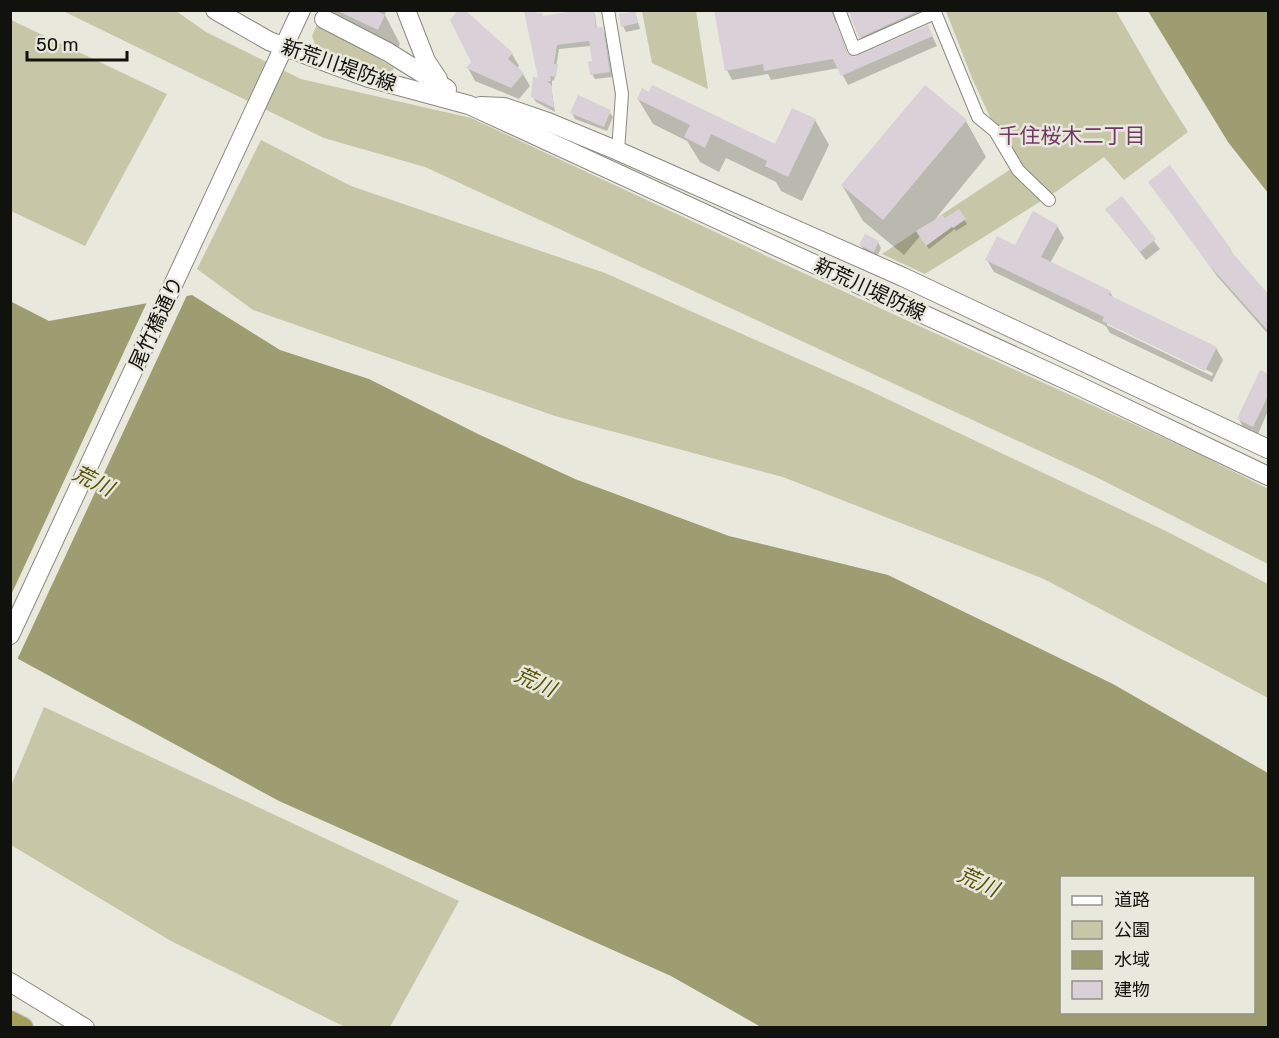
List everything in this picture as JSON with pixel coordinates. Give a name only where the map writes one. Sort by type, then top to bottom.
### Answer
[{"type":"highway","points":[[10,1022],[22,1028]]},
{"type":"main road","name":"新荒川堤防線","points":[[215,10],[252,32],[369,78],[470,105],[1269,476]]},
{"type":"main road","name":"尾竹橋通り","points":[[10,635],[301,10]]},
{"type":"main road","points":[[406,10],[426,62],[447,88],[470,105]]},
{"type":"main road","name":"新荒川堤防線","points":[[324,19],[388,52],[447,88]]},
{"type":"main road","name":"新荒川堤防線","points":[[470,105],[504,107],[560,126],[903,277],[1269,449]]},
{"type":"main road","points":[[10,982],[85,1028]]},
{"type":"street","points":[[608,10],[622,94],[618,151]]},
{"type":"street","points":[[839,10],[854,49],[934,12],[978,117],[995,131],[1018,170],[1049,200]]},
{"type":"green space","points":[[63,11],[176,11],[206,32],[301,79],[471,118],[1199,454],[1268,489],[1268,564],[1096,477],[425,167],[324,138]]},
{"type":"green space","points":[[642,11],[696,11],[708,89],[652,63]]},
{"type":"green space","points":[[946,11],[1116,11],[1188,132],[1124,180],[1104,157],[1054,193],[925,274],[882,254],[1020,163],[991,119]]},
{"type":"green space","points":[[11,20],[167,94],[85,246],[11,211]]},
{"type":"green space","points":[[318,22],[394,68],[390,74],[317,49],[312,36]]},
{"type":"green space","points":[[261,140],[351,186],[605,273],[866,389],[1166,531],[1268,584],[1268,698],[1044,579],[783,477],[555,416],[253,310],[197,269]]},
{"type":"green space","points":[[44,707],[459,901],[390,1027],[345,1027],[171,941],[11,845],[11,786]]},
{"type":"water","points":[[1148,11],[1268,11],[1268,193],[1228,142]]},
{"type":"water","name":"荒川","points":[[192,295],[280,350],[369,379],[478,434],[575,479],[729,536],[888,575],[1113,684],[1268,773],[1268,1027],[761,1027],[671,976],[279,801],[11,655],[10,301],[49,321]]},
{"type":"pier","points":[[188,293],[16,662],[10,659],[11,595],[148,300]]},
{"type":"building","points":[[336,10],[374,10],[385,15],[378,30]]},
{"type":"building","points":[[458,10],[465,10],[513,53],[508,59],[524,73],[511,88],[466,68],[471,62],[450,20]]},
{"type":"building","points":[[594,10],[596,28],[603,27],[610,72],[590,75],[588,62],[592,61],[589,41],[557,45],[554,64],[558,64],[556,77],[550,76],[551,81],[547,82],[551,84],[554,108],[531,97],[533,76],[538,78],[524,11],[542,13],[543,16]]},
{"type":"building","points":[[714,10],[831,10],[846,52],[854,57],[928,25],[933,36],[841,76],[833,59],[764,71],[763,64],[725,71]]},
{"type":"building","points":[[848,10],[920,10],[859,38]]},
{"type":"building","points":[[635,11],[638,23],[621,27],[619,14]]},
{"type":"building","points":[[652,85],[775,144],[792,108],[816,119],[788,177],[765,166],[767,161],[711,134],[705,148],[684,137],[690,125],[637,99],[642,88],[649,92]]},
{"type":"building","points":[[925,85],[967,120],[883,220],[841,185]]},
{"type":"building","points":[[578,95],[611,110],[604,127],[570,113]]},
{"type":"building","points":[[1170,165],[1230,250],[1269,295],[1269,332],[1209,265],[1148,182]]},
{"type":"building","points":[[1122,196],[1156,239],[1140,252],[1105,209]]},
{"type":"building","points":[[959,209],[966,219],[926,246],[916,231],[942,215],[945,218]]},
{"type":"building","points":[[1033,211],[1058,225],[1041,257],[1111,291],[1109,295],[1217,347],[1205,371],[1102,321],[1104,317],[985,260],[997,236],[1015,245]]},
{"type":"building","points":[[865,234],[879,241],[874,252],[859,245]]},
{"type":"building","points":[[1260,370],[1269,374],[1269,394],[1253,427],[1237,419]]},
{"type":"district","name":"千住桜木二丁目","points":[[1072,136]]}]
